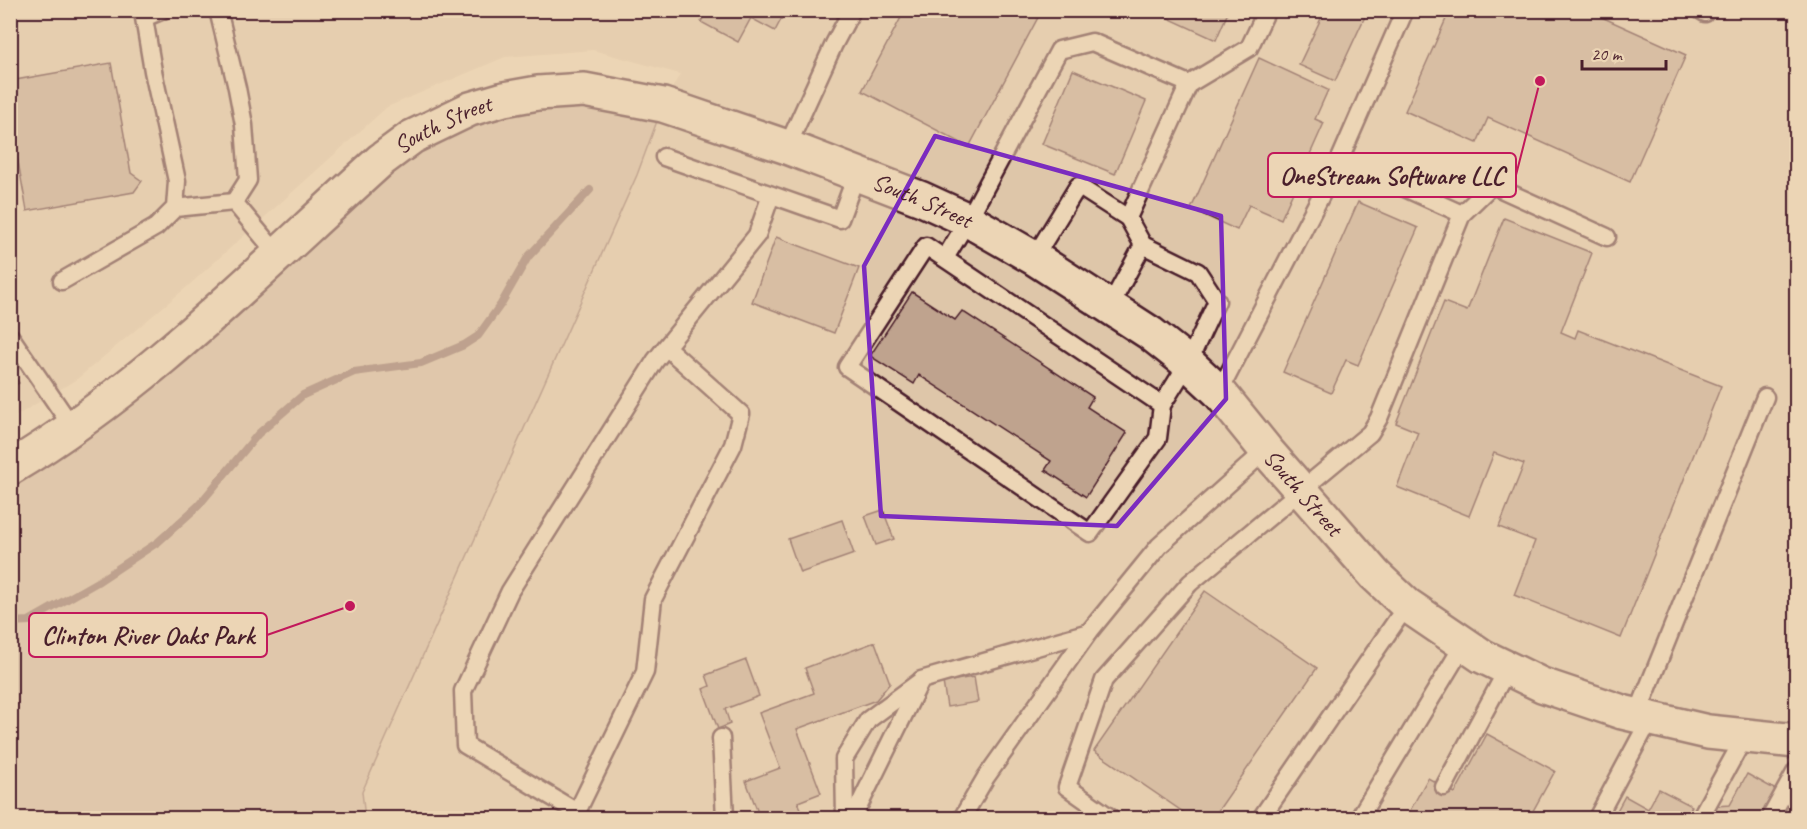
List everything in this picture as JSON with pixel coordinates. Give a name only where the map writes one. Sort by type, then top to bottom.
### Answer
[{"type":"street","name":"South Street","points":[[10,468],[74,428],[121,393],[278,255],[381,160],[412,137],[470,109],[504,99],[538,93],[584,90],[663,105],[857,173],[968,220],[1034,258],[1150,333],[1188,363],[1219,392],[1266,450],[1375,575],[1407,605],[1464,644],[1508,669],[1542,685],[1643,717],[1708,732],[1797,741]]},
{"type":"lane","points":[[163,10],[144,18],[177,181],[175,208]]},
{"type":"lane","points":[[218,10],[244,125],[248,180],[234,202]]},
{"type":"lane","points":[[787,147],[852,10]]},
{"type":"lane","points":[[1128,218],[1189,84],[1249,48],[1267,10]]},
{"type":"lane","points":[[1219,392],[1340,159],[1405,10]]},
{"type":"lane","points":[[945,258],[968,220],[1059,51],[1092,42],[1189,84]]},
{"type":"lane","points":[[664,157],[840,219],[857,173]]},
{"type":"lane","points":[[1340,159],[1462,214]]},
{"type":"lane","points":[[1111,819],[1067,787],[1104,680],[1190,583],[1370,434],[1379,418],[1462,214],[1492,184],[1608,237]]},
{"type":"lane","points":[[1034,258],[1078,186],[1128,218],[1143,245],[1198,272],[1217,301],[1188,363],[1162,405],[1158,438],[1090,533],[847,367],[926,246],[1162,405]]},
{"type":"lane","points":[[666,347],[741,414],[733,445],[653,599],[645,672],[577,812],[465,745],[463,692],[510,591],[655,361],[666,347],[757,235],[771,195]]},
{"type":"lane","points":[[62,281],[156,226],[175,208],[234,202]]},
{"type":"lane","points":[[234,202],[278,255]]},
{"type":"lane","points":[[1110,306],[1143,245]]},
{"type":"lane","points":[[10,336],[74,428]]},
{"type":"lane","points":[[1597,819],[1643,717],[1765,397]]},
{"type":"lane","points":[[962,819],[986,777],[1089,632],[1159,546],[1266,450]]},
{"type":"lane","points":[[1262,819],[1407,605]]},
{"type":"lane","points":[[844,819],[844,759],[868,720],[921,680],[1089,632]]},
{"type":"lane","points":[[1359,819],[1464,644]]},
{"type":"lane","points":[[1444,787],[1508,669]]},
{"type":"lane","points":[[853,819],[921,680]]},
{"type":"lane","points":[[1700,819],[1745,736]]},
{"type":"lane","points":[[721,738],[725,819]]},
{"type":"lane","points":[[1770,819],[1797,771]]},
{"type":"highlighted area","points":[[935,136],[1221,216],[1226,399],[1117,526],[881,516],[864,266]]},
{"type":"shaded area","points":[[11,11],[1796,11],[1796,818],[365,818],[362,787],[637,175],[663,105],[680,74],[593,50],[505,57],[387,107],[188,286],[77,379],[11,419]]},
{"type":"shaded area","points":[[538,93],[663,105],[637,175],[362,792],[365,818],[11,818],[11,468],[381,160]]},
{"type":"building","points":[[707,10],[786,10],[775,31],[751,18],[738,42],[701,22]]},
{"type":"building","points":[[905,10],[1042,10],[969,147],[862,91]]},
{"type":"building","points":[[1172,10],[1229,10],[1216,40],[1168,18]]},
{"type":"building","points":[[1325,10],[1368,10],[1335,81],[1299,65]]},
{"type":"building","points":[[1450,10],[1586,10],[1686,55],[1630,182],[1488,118],[1477,143],[1405,111]]},
{"type":"building","points":[[1259,58],[1328,90],[1315,119],[1324,123],[1281,219],[1249,205],[1237,230],[1191,209]]},
{"type":"building","points":[[111,63],[131,173],[142,181],[134,192],[27,211],[10,118],[10,81]]},
{"type":"building","points":[[1073,70],[1146,101],[1115,174],[1042,144]]},
{"type":"building","points":[[1358,202],[1418,228],[1358,365],[1346,360],[1331,393],[1283,372]]},
{"type":"building","points":[[1504,218],[1592,253],[1561,332],[1575,338],[1578,330],[1721,386],[1621,638],[1514,595],[1535,541],[1499,527],[1524,464],[1494,453],[1469,516],[1397,487],[1418,432],[1396,423],[1444,302],[1467,311]]},
{"type":"building","points":[[776,237],[859,268],[834,333],[752,302]]},
{"type":"building","points":[[912,292],[955,320],[962,311],[1093,397],[1087,407],[1127,433],[1086,497],[1045,470],[1051,461],[919,375],[914,384],[870,356]]},
{"type":"building","points":[[10,369],[19,383],[10,388]]},
{"type":"building","points":[[883,510],[894,539],[876,545],[865,516]]},
{"type":"building","points":[[842,520],[854,554],[800,573],[788,539]]},
{"type":"building","points":[[1205,591],[1317,668],[1213,818],[1192,818],[1094,751]]},
{"type":"building","points":[[875,642],[890,683],[876,700],[797,729],[821,793],[798,802],[805,818],[760,818],[746,781],[780,768],[759,713],[814,693],[805,668]]},
{"type":"building","points":[[746,660],[759,696],[725,709],[730,724],[718,729],[703,689],[710,686],[706,675]]},
{"type":"building","points":[[974,677],[978,702],[947,707],[943,682]]},
{"type":"building","points":[[1487,734],[1555,771],[1529,818],[1406,818],[1428,778],[1455,793]]},
{"type":"building","points":[[1747,774],[1778,791],[1762,818],[1708,818],[1715,806],[1730,805]]},
{"type":"building","points":[[1796,787],[1796,818],[1779,818]]},
{"type":"building","points":[[1659,789],[1692,806],[1686,818],[1613,818],[1625,796],[1648,809]]},
{"type":"waterway","points":[[10,622],[29,621],[99,581],[158,542],[198,506],[258,434],[303,395],[354,372],[421,363],[464,345],[478,336],[501,304],[528,257],[590,190]]},
{"type":"place","name":"OneStream Software LLC","points":[[1540,81]]},
{"type":"place","name":"Clinton River Oaks Park","points":[[350,606]]}]
